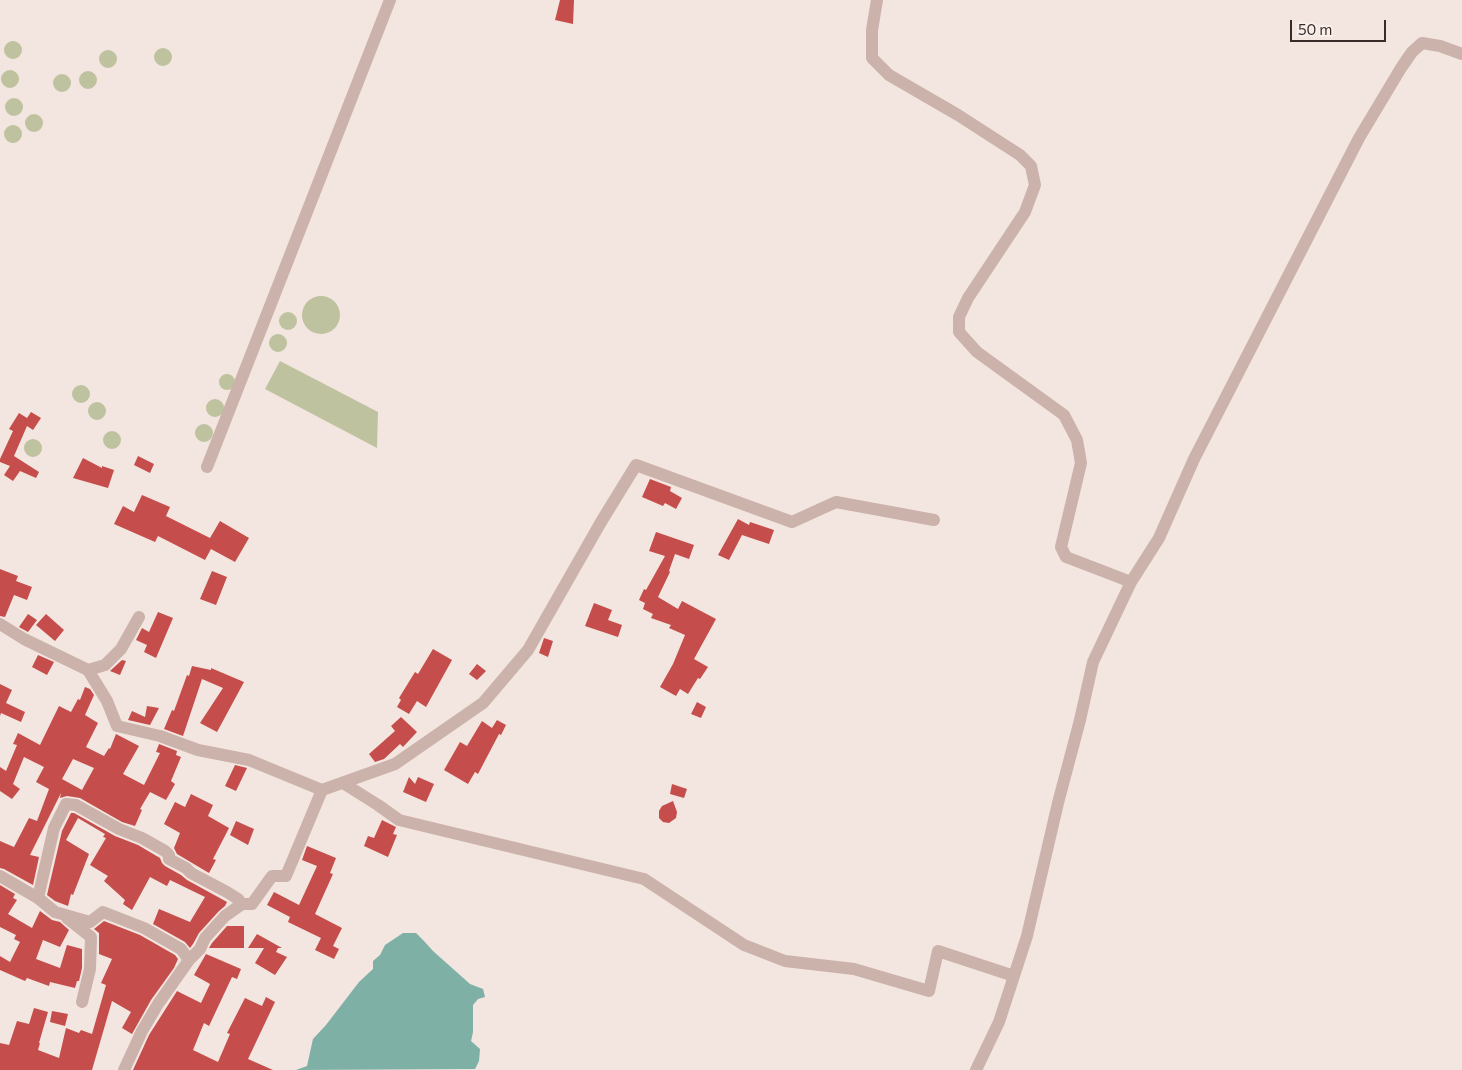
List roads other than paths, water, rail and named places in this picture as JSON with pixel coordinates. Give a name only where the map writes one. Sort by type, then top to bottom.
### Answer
[{"type":"street","points":[[207,467],[390,0]]},
{"type":"street","points":[[877,0],[872,30],[872,58],[889,75],[958,115],[1020,155],[1031,166],[1035,186],[1025,212],[968,298],[959,317],[959,332],[977,352],[1064,415],[1077,440],[1081,464],[1061,547],[1066,558],[1131,582]]},
{"type":"street","points":[[976,1070],[999,1022],[1027,936],[1093,662],[1131,582],[1159,538],[1194,459],[1359,138],[1401,68],[1412,52],[1422,43],[1440,46],[1462,54]]},
{"type":"street","points":[[0,624],[24,639],[88,670],[107,701],[117,726],[160,736],[198,750],[249,760],[322,790],[395,764],[484,703],[528,650],[636,465],[792,522],[836,502],[934,520]]},
{"type":"street","points":[[88,670],[105,665],[120,649],[139,617]]},
{"type":"street","points":[[343,783],[399,820],[644,879],[744,945],[784,961],[854,969],[929,991],[938,951],[1014,976]]},
{"type":"street","points":[[124,1070],[154,1010],[189,960],[200,949],[205,938],[225,916],[242,904],[252,904],[272,876],[286,876],[322,790]]},
{"type":"street","points":[[38,898],[54,828],[66,804],[76,805],[119,829],[142,838],[165,851],[169,855],[169,859],[227,892],[242,904]]},
{"type":"street","points":[[0,876],[38,898],[55,912],[90,922],[103,912],[144,928],[181,949],[189,960]]},
{"type":"street","points":[[63,914],[91,937],[90,969],[82,1002]]},
{"type":"water","points":[[403,933],[416,933],[470,984],[483,989],[485,997],[478,999],[473,1005],[471,1041],[480,1049],[479,1061],[475,1069],[296,1070],[307,1066],[313,1039],[359,982],[373,969],[373,961],[380,955],[385,945]]}]
